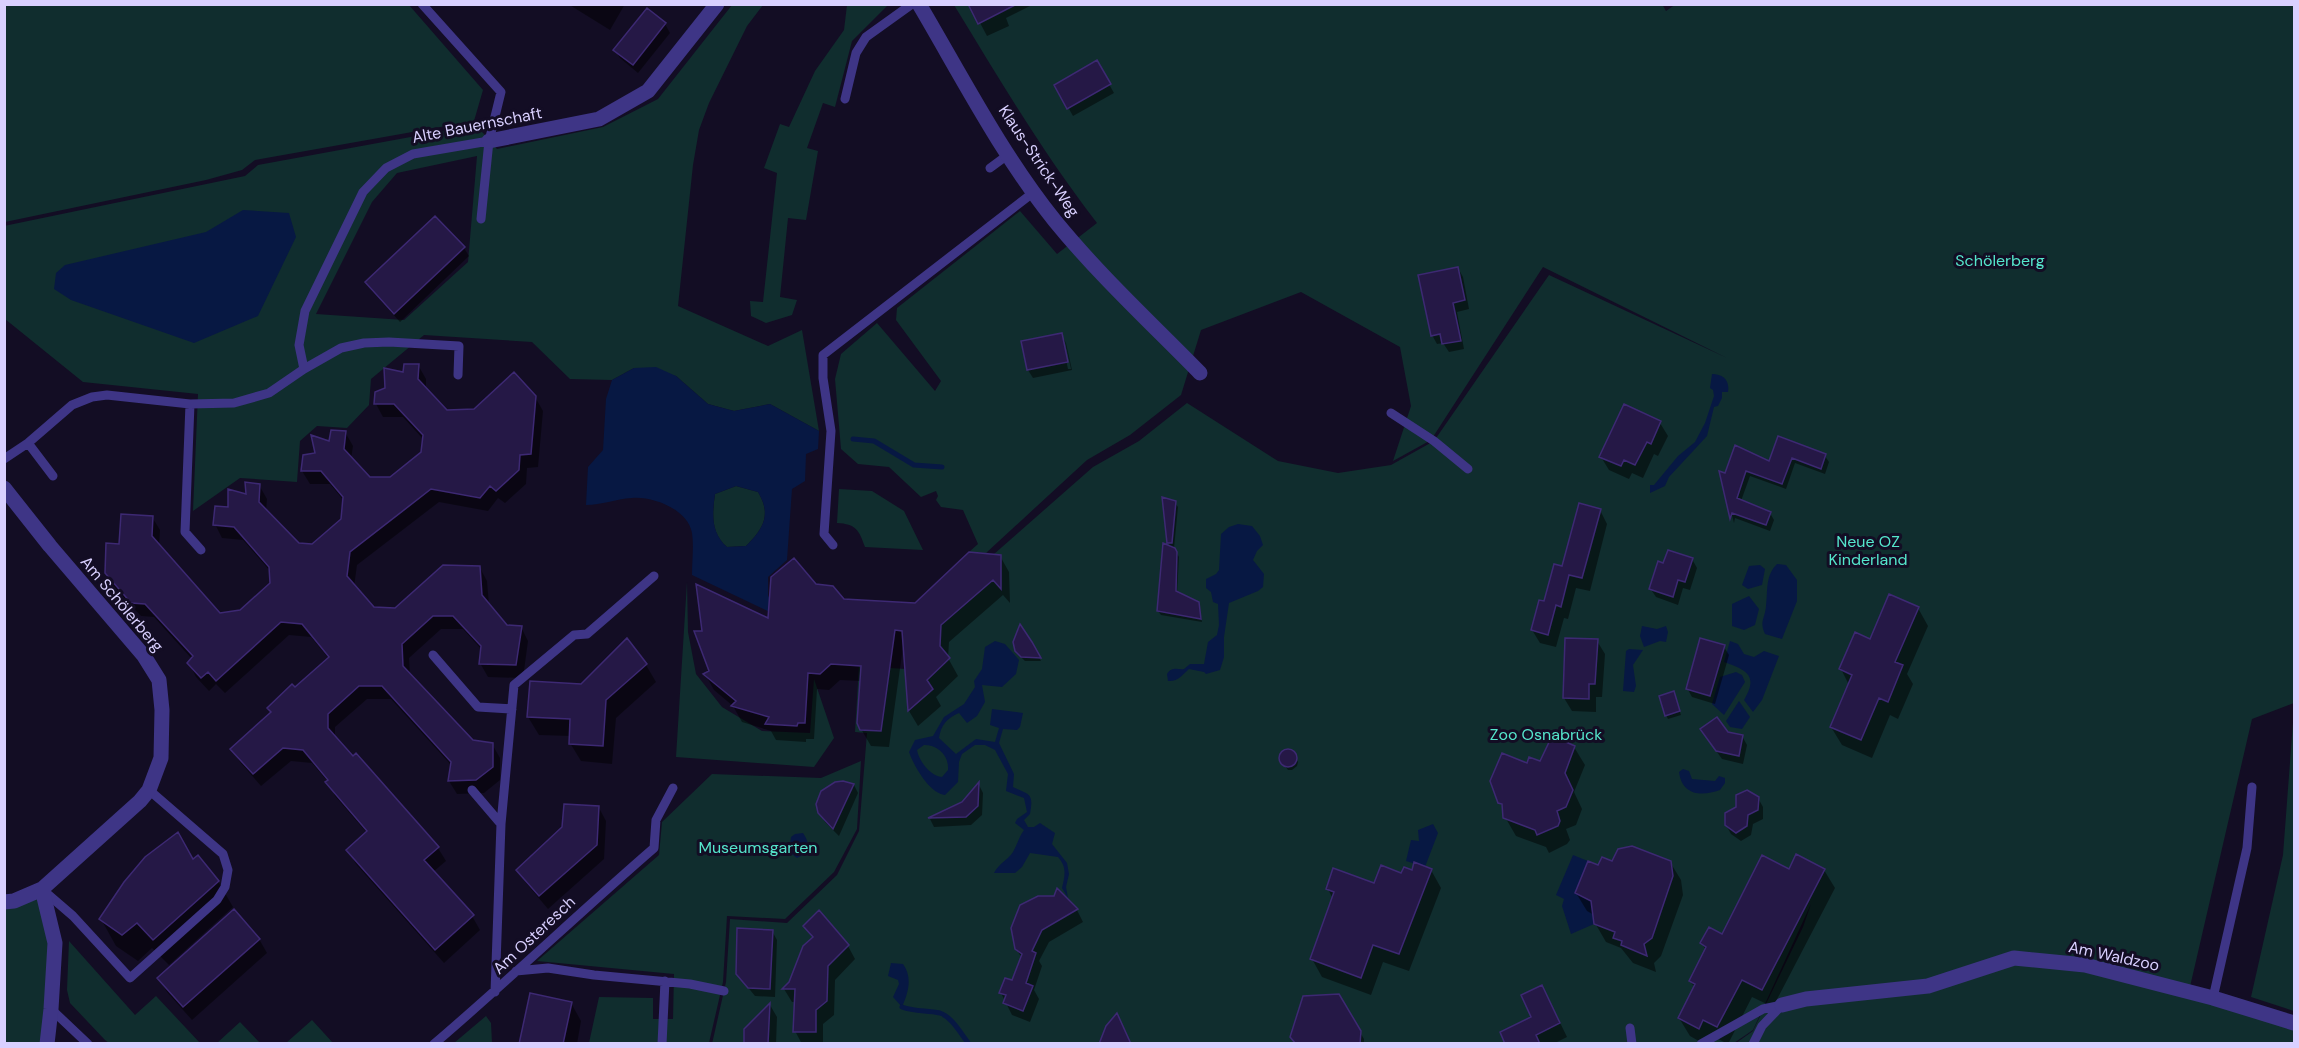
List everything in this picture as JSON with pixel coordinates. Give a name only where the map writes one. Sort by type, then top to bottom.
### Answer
[{"type":"street","name":"Alte Bauernschaft","points":[[489,141],[599,119],[648,91],[717,4]]},
{"type":"street","name":"Klaus-Strick-Weg","points":[[920,4],[1009,154],[1055,221],[1200,374]]},
{"type":"street","name":"Am Schölerberg","points":[[4,488],[144,656],[159,680],[162,710],[161,758],[149,790],[140,801],[42,889],[4,903]]},
{"type":"street","points":[[42,889],[56,943],[47,1044]]},
{"type":"street","name":"Am Waldzoo","points":[[1782,1005],[1806,999],[1928,986],[2014,958],[2085,965],[2213,998],[2295,1023]]},
{"type":"lane","points":[[422,4],[501,92],[489,141],[481,219]]},
{"type":"lane","points":[[845,99],[856,52],[866,38],[912,4]]},
{"type":"lane","name":"Alte Bauernschaft","points":[[304,369],[299,345],[305,311],[363,192],[386,168],[413,154],[489,141]]},
{"type":"lane","points":[[990,168],[1009,154]]},
{"type":"lane","points":[[834,545],[824,534],[831,431],[823,378],[823,355],[1034,192]]},
{"type":"lane","points":[[4,459],[72,405],[92,397],[107,395],[190,404],[234,403],[269,393],[304,369],[341,348],[364,343],[459,346],[458,375]]},
{"type":"lane","points":[[190,404],[186,532],[201,550]]},
{"type":"lane","points":[[1391,413],[1434,441],[1468,469]]},
{"type":"lane","points":[[28,442],[53,476]]},
{"type":"lane","points":[[495,992],[501,824],[514,685],[574,635],[587,634],[654,576]]},
{"type":"lane","points":[[434,655],[478,707],[512,709]]},
{"type":"lane","points":[[2213,998],[2247,848],[2252,787]]},
{"type":"lane","name":"Am Osteresch","points":[[434,1044],[654,848],[656,819],[673,789]]},
{"type":"lane","points":[[42,889],[73,916],[130,978],[217,900],[225,887],[228,870],[223,854],[149,790]]},
{"type":"lane","points":[[471,790],[501,824]]},
{"type":"lane","points":[[516,971],[548,968],[690,984],[724,991]]},
{"type":"lane","points":[[662,1044],[665,981]]},
{"type":"lane","points":[[1701,1044],[1763,1009],[1782,1005]]},
{"type":"lane","points":[[1754,1044],[1761,1026],[1782,1005]]},
{"type":"lane","points":[[51,1009],[88,1044]]},
{"type":"lane","points":[[1630,1028],[1632,1044]]},
{"type":"green space","points":[[1662,4],[1666,11],[1676,4],[2294,5],[2294,703],[2252,719],[2189,991],[2294,1023],[2294,1043],[1736,1043],[1753,1031],[1803,927],[1811,904],[1753,1030],[1734,1043],[712,1044],[726,982],[730,919],[787,923],[837,875],[859,831],[867,733],[855,732],[859,666],[937,671],[950,658],[938,645],[941,625],[969,576],[1093,467],[1139,441],[1187,403],[1278,461],[1338,473],[1391,465],[1434,441],[1549,275],[1727,358],[1543,267],[1431,440],[1393,461],[1411,406],[1400,347],[1301,292],[1201,330],[1181,395],[1130,435],[1087,460],[986,553],[969,552],[978,544],[963,510],[941,507],[936,500],[938,496],[936,491],[921,497],[889,467],[858,464],[841,449],[835,379],[841,354],[877,323],[935,391],[941,381],[896,320],[897,308],[1020,211],[1057,254],[1097,223],[1040,143],[954,5]]},
{"type":"green space","points":[[4,5],[409,5],[483,90],[474,121],[255,160],[242,170],[206,180],[5,222]]},
{"type":"green space","points":[[732,5],[763,5],[747,26],[709,103],[699,130],[693,165],[678,306],[768,346],[802,330],[819,431],[770,404],[734,411],[708,404],[676,376],[634,368],[612,380],[570,379],[532,342],[424,335],[371,379],[369,405],[347,428],[317,426],[300,441],[297,482],[240,478],[193,511],[198,394],[83,382],[5,319],[4,226],[245,176],[258,165],[476,125],[497,149],[603,127],[658,99]],"holes":[[[477,156],[468,262],[404,320],[316,314],[372,202],[397,173]]]},
{"type":"green space","points":[[847,5],[888,5],[852,41],[835,107],[823,103],[807,148],[818,151],[806,220],[788,218],[780,297],[797,300],[792,315],[766,323],[751,316],[750,301],[763,302],[777,173],[764,168],[780,124],[789,127],[815,71],[844,30]]},
{"type":"green space","points":[[736,486],[758,492],[765,515],[761,528],[746,546],[727,547],[715,530],[713,509],[715,494]]},
{"type":"green space","points":[[839,489],[872,491],[904,511],[923,550],[865,547],[856,529],[837,523]]},
{"type":"green space","points":[[687,582],[688,632],[696,674],[722,707],[762,731],[810,733],[814,679],[834,738],[814,767],[676,757]]},
{"type":"green space","points":[[2294,709],[2294,1011],[2251,997],[2283,855]]},
{"type":"green space","name":"Museumsgarten","points":[[861,761],[857,829],[834,872],[785,919],[727,916],[723,982],[709,1043],[589,1043],[599,997],[653,998],[653,1019],[673,1019],[674,974],[537,961],[659,855],[662,822],[712,774],[821,778]]},
{"type":"green space","points":[[42,889],[55,943],[47,1043],[5,1043],[4,903]]},
{"type":"green space","points":[[69,941],[135,1015],[156,996],[200,1043],[110,1044],[70,1003],[67,990]]},
{"type":"green space","points":[[486,1016],[491,1023],[492,1043],[454,1043]]},
{"type":"green space","points":[[312,1020],[333,1043],[286,1043]]},
{"type":"green space","points":[[240,1022],[260,1043],[217,1043]]},
{"type":"water","points":[[243,210],[289,213],[296,237],[258,316],[194,343],[71,300],[54,289],[56,273],[65,265],[206,232]]},
{"type":"water","points":[[656,367],[676,376],[708,404],[734,411],[770,404],[819,431],[818,449],[806,454],[805,481],[792,489],[787,560],[768,577],[768,596],[782,612],[778,616],[692,575],[692,533],[684,517],[677,511],[659,502],[640,498],[586,505],[588,467],[603,450],[606,399],[612,380],[634,368]],"holes":[[[736,486],[758,492],[765,515],[761,528],[746,546],[727,547],[715,529],[713,509],[715,494]]]},
{"type":"water","points":[[1712,374],[1725,378],[1728,392],[1722,392],[1718,406],[1714,407],[1707,436],[1669,477],[1665,486],[1650,493],[1650,485],[1654,485],[1678,456],[1695,442],[1705,423],[1714,396],[1710,388]]},
{"type":"water","points":[[1238,524],[1252,526],[1260,536],[1263,545],[1253,560],[1264,574],[1263,587],[1229,603],[1224,637],[1224,657],[1220,670],[1206,674],[1189,669],[1177,679],[1168,681],[1167,674],[1171,670],[1184,669],[1190,664],[1204,664],[1208,642],[1217,635],[1218,604],[1213,602],[1211,592],[1206,588],[1206,579],[1219,570],[1221,534],[1229,527]]},
{"type":"water","points":[[1777,564],[1786,565],[1797,580],[1797,601],[1782,639],[1765,634],[1762,626],[1769,578]]},
{"type":"water","points":[[1760,565],[1765,569],[1762,585],[1748,589],[1742,585],[1749,566]]},
{"type":"water","points":[[1749,596],[1759,609],[1755,625],[1744,630],[1732,626],[1732,604]]},
{"type":"water","points":[[1642,626],[1657,629],[1666,626],[1668,632],[1666,642],[1660,641],[1644,647],[1640,636]]},
{"type":"water","points":[[995,641],[1005,644],[1019,660],[1016,674],[1002,687],[982,685],[985,702],[977,716],[967,723],[959,713],[955,715],[943,726],[939,738],[956,754],[976,739],[995,742],[999,728],[990,725],[992,709],[1023,713],[1020,727],[1017,730],[1003,729],[999,743],[1014,774],[1013,787],[1031,798],[1030,814],[1024,820],[1028,827],[1034,827],[1040,823],[1055,833],[1052,844],[1067,863],[1068,898],[1062,888],[1064,871],[1063,864],[1058,857],[1030,853],[1022,867],[1015,873],[994,873],[1013,852],[1024,830],[1015,823],[1027,812],[1024,798],[1006,791],[1008,774],[995,750],[985,745],[975,745],[962,754],[959,762],[958,782],[945,795],[928,784],[918,771],[909,752],[915,740],[933,736],[944,717],[964,704],[975,687],[974,681],[982,669],[985,647]],"holes":[[[924,745],[929,745],[945,755],[948,770],[942,777],[929,771],[918,754],[917,750]]]},
{"type":"water","points":[[1730,641],[1738,644],[1744,654],[1754,657],[1764,651],[1779,656],[1762,700],[1753,712],[1744,700],[1750,685],[1748,675],[1739,668],[1724,662]]},
{"type":"water","points":[[1629,649],[1643,650],[1633,665],[1636,686],[1634,692],[1623,691],[1626,651]]},
{"type":"water","points":[[1736,672],[1742,675],[1745,682],[1724,715],[1712,704],[1720,677]]},
{"type":"water","points":[[1739,701],[1750,717],[1742,729],[1730,727],[1726,721]]},
{"type":"water","points":[[1683,769],[1689,771],[1692,779],[1715,781],[1719,776],[1725,778],[1725,783],[1720,790],[1713,792],[1699,793],[1688,790],[1679,772]]},
{"type":"water","points":[[1433,824],[1438,833],[1425,867],[1406,861],[1411,840],[1419,841],[1418,830]]},
{"type":"water","points":[[803,833],[808,843],[807,850],[797,858],[789,852],[791,837]]},
{"type":"water","points":[[1573,855],[1588,861],[1575,893],[1595,902],[1592,910],[1594,924],[1571,934],[1562,906],[1564,899],[1556,895]]},
{"type":"water","points":[[891,963],[903,964],[908,975],[908,991],[902,1007],[893,997],[899,984],[898,980],[888,976]]},
{"type":"building","points":[[968,4],[1017,4],[978,24]]},
{"type":"building","points":[[647,8],[666,23],[633,65],[613,50]]},
{"type":"building","points":[[1097,60],[1111,84],[1067,109],[1054,85]]},
{"type":"building","points":[[435,216],[465,247],[394,314],[365,282]]},
{"type":"building","points":[[1458,267],[1465,300],[1453,303],[1461,341],[1442,344],[1440,334],[1431,336],[1418,275]]},
{"type":"building","points":[[1062,333],[1068,362],[1027,370],[1021,341]]},
{"type":"building","points":[[404,364],[419,364],[418,379],[447,410],[474,409],[514,372],[536,396],[531,454],[520,455],[519,470],[496,491],[490,486],[480,498],[431,489],[350,552],[347,576],[374,607],[395,608],[443,565],[480,566],[482,595],[507,625],[522,626],[516,665],[479,664],[481,646],[453,616],[433,616],[402,644],[403,666],[473,740],[493,743],[493,767],[476,780],[448,781],[451,762],[382,686],[359,686],[328,714],[328,728],[353,756],[356,753],[439,847],[424,860],[474,915],[435,950],[346,850],[367,831],[325,782],[328,780],[303,750],[283,748],[253,774],[230,749],[271,712],[267,708],[292,684],[295,687],[329,657],[302,624],[281,622],[216,681],[208,672],[201,678],[187,663],[193,656],[145,604],[131,603],[105,573],[106,543],[119,544],[121,514],[153,516],[152,536],[220,613],[240,610],[270,583],[269,567],[234,527],[213,525],[215,506],[228,507],[228,489],[246,494],[245,482],[260,484],[259,502],[299,543],[312,544],[341,519],[343,497],[321,471],[301,471],[303,455],[315,453],[311,435],[329,441],[331,430],[346,431],[344,449],[370,477],[390,477],[421,452],[423,435],[394,404],[374,404],[375,392],[385,388],[384,368],[403,372]]},
{"type":"building","points":[[1624,404],[1661,421],[1651,444],[1647,442],[1635,465],[1624,460],[1621,466],[1599,457]]},
{"type":"building","points":[[1778,436],[1826,454],[1821,469],[1792,458],[1782,484],[1746,471],[1737,498],[1771,512],[1766,525],[1732,513],[1730,519],[1719,471],[1725,473],[1735,445],[1769,461]]},
{"type":"building","points":[[1162,497],[1176,501],[1172,543],[1167,543]]},
{"type":"building","points":[[1579,503],[1601,509],[1582,578],[1569,575],[1561,607],[1556,605],[1548,635],[1531,630],[1539,600],[1544,601],[1554,564],[1562,566]]},
{"type":"building","points":[[1163,543],[1175,548],[1177,552],[1176,591],[1199,602],[1201,619],[1157,611]]},
{"type":"building","points":[[1668,550],[1693,558],[1685,582],[1678,580],[1673,597],[1649,589],[1658,561],[1663,563]]},
{"type":"building","points":[[969,552],[1001,555],[1001,589],[993,580],[941,625],[940,646],[950,658],[927,680],[933,689],[908,711],[902,631],[895,630],[881,731],[860,730],[857,723],[861,666],[831,664],[820,674],[808,673],[805,723],[798,723],[797,726],[765,724],[769,717],[731,706],[736,701],[703,674],[709,671],[694,631],[702,631],[696,584],[768,618],[771,577],[794,558],[816,584],[833,586],[844,599],[915,603]]},
{"type":"building","points":[[1889,594],[1919,607],[1895,662],[1903,665],[1888,702],[1879,698],[1861,740],[1830,727],[1852,675],[1839,669],[1855,632],[1870,639]]},
{"type":"building","points":[[1020,624],[1041,658],[1021,657],[1015,651],[1013,642]]},
{"type":"building","points":[[627,638],[647,664],[606,700],[603,746],[569,744],[570,719],[527,717],[530,681],[581,684]]},
{"type":"building","points":[[1565,638],[1598,639],[1595,684],[1589,684],[1589,699],[1563,698]]},
{"type":"building","points":[[1700,638],[1725,645],[1710,696],[1686,689]]},
{"type":"building","points":[[1674,691],[1680,711],[1665,716],[1659,696]]},
{"type":"building","points":[[1717,717],[1728,732],[1743,735],[1739,756],[1716,751],[1700,729]]},
{"type":"building","points":[[1552,736],[1575,746],[1565,773],[1573,790],[1566,807],[1557,811],[1560,821],[1558,826],[1537,835],[1535,830],[1503,818],[1502,804],[1498,803],[1490,781],[1502,753],[1527,763],[1529,757],[1540,761]]},
{"type":"building","points":[[1284,749],[1292,749],[1297,754],[1295,765],[1284,767],[1279,762],[1279,754]]},
{"type":"building","points":[[843,781],[854,784],[833,829],[818,813],[816,804],[821,791],[835,782]]},
{"type":"building","points":[[979,782],[978,806],[966,817],[928,818],[962,802]]},
{"type":"building","points":[[1747,790],[1759,797],[1758,810],[1748,815],[1747,826],[1736,833],[1725,825],[1725,813],[1736,807],[1736,795]]},
{"type":"building","points":[[564,804],[599,806],[597,845],[539,896],[516,870],[562,827]]},
{"type":"building","points":[[178,832],[193,859],[198,855],[219,881],[153,940],[137,923],[122,935],[99,919],[124,882],[145,857]]},
{"type":"building","points":[[1632,846],[1671,861],[1673,876],[1652,938],[1644,944],[1647,956],[1621,945],[1622,941],[1613,938],[1615,932],[1594,924],[1591,901],[1575,893],[1588,861],[1598,865],[1602,857],[1612,861],[1618,849]]},
{"type":"building","points":[[1796,854],[1825,869],[1762,990],[1742,980],[1717,1027],[1703,1020],[1699,1029],[1678,1018],[1695,984],[1689,981],[1706,947],[1700,943],[1709,927],[1722,934],[1762,855],[1789,869]]},
{"type":"building","points":[[1414,862],[1432,869],[1399,954],[1373,945],[1361,978],[1310,959],[1334,892],[1326,889],[1333,868],[1374,883],[1381,865],[1401,873],[1404,867],[1412,870]]},
{"type":"building","points":[[1057,888],[1078,909],[1042,930],[1032,951],[1036,953],[1026,983],[1033,986],[1023,1011],[1003,1003],[1006,995],[999,993],[1005,978],[1012,980],[1022,954],[1015,949],[1011,928],[1020,905],[1038,896],[1054,896]]},
{"type":"building","points":[[234,909],[260,939],[183,1007],[157,978]]},
{"type":"building","points":[[819,910],[849,945],[828,966],[827,1001],[816,1010],[816,1032],[793,1032],[795,989],[782,989],[789,982],[803,946],[813,937],[803,926]]},
{"type":"building","points":[[737,928],[773,930],[770,989],[748,988],[736,974]]},
{"type":"building","points":[[1542,985],[1560,1023],[1536,1035],[1540,1044],[1505,1044],[1500,1032],[1531,1017],[1521,995]]},
{"type":"building","points":[[530,993],[572,1002],[563,1044],[519,1044]]},
{"type":"building","points":[[1339,994],[1361,1031],[1360,1044],[1296,1044],[1290,1037],[1303,996]]},
{"type":"building","points":[[770,1003],[768,1044],[744,1044],[744,1029]]},
{"type":"building","points":[[1117,1013],[1131,1044],[1099,1044],[1106,1026]]},
{"type":"waterway","points":[[853,439],[874,441],[914,465],[942,467]]},
{"type":"waterway","points":[[902,1007],[944,1015],[969,1044]]},
{"type":"park label","name":"Schölerberg","points":[[2000,260]]},
{"type":"park label","name":"Neue OZ Kinderland","points":[[1868,550]]},
{"type":"park label","name":"Zoo Osnabrück","points":[[1546,734]]}]
